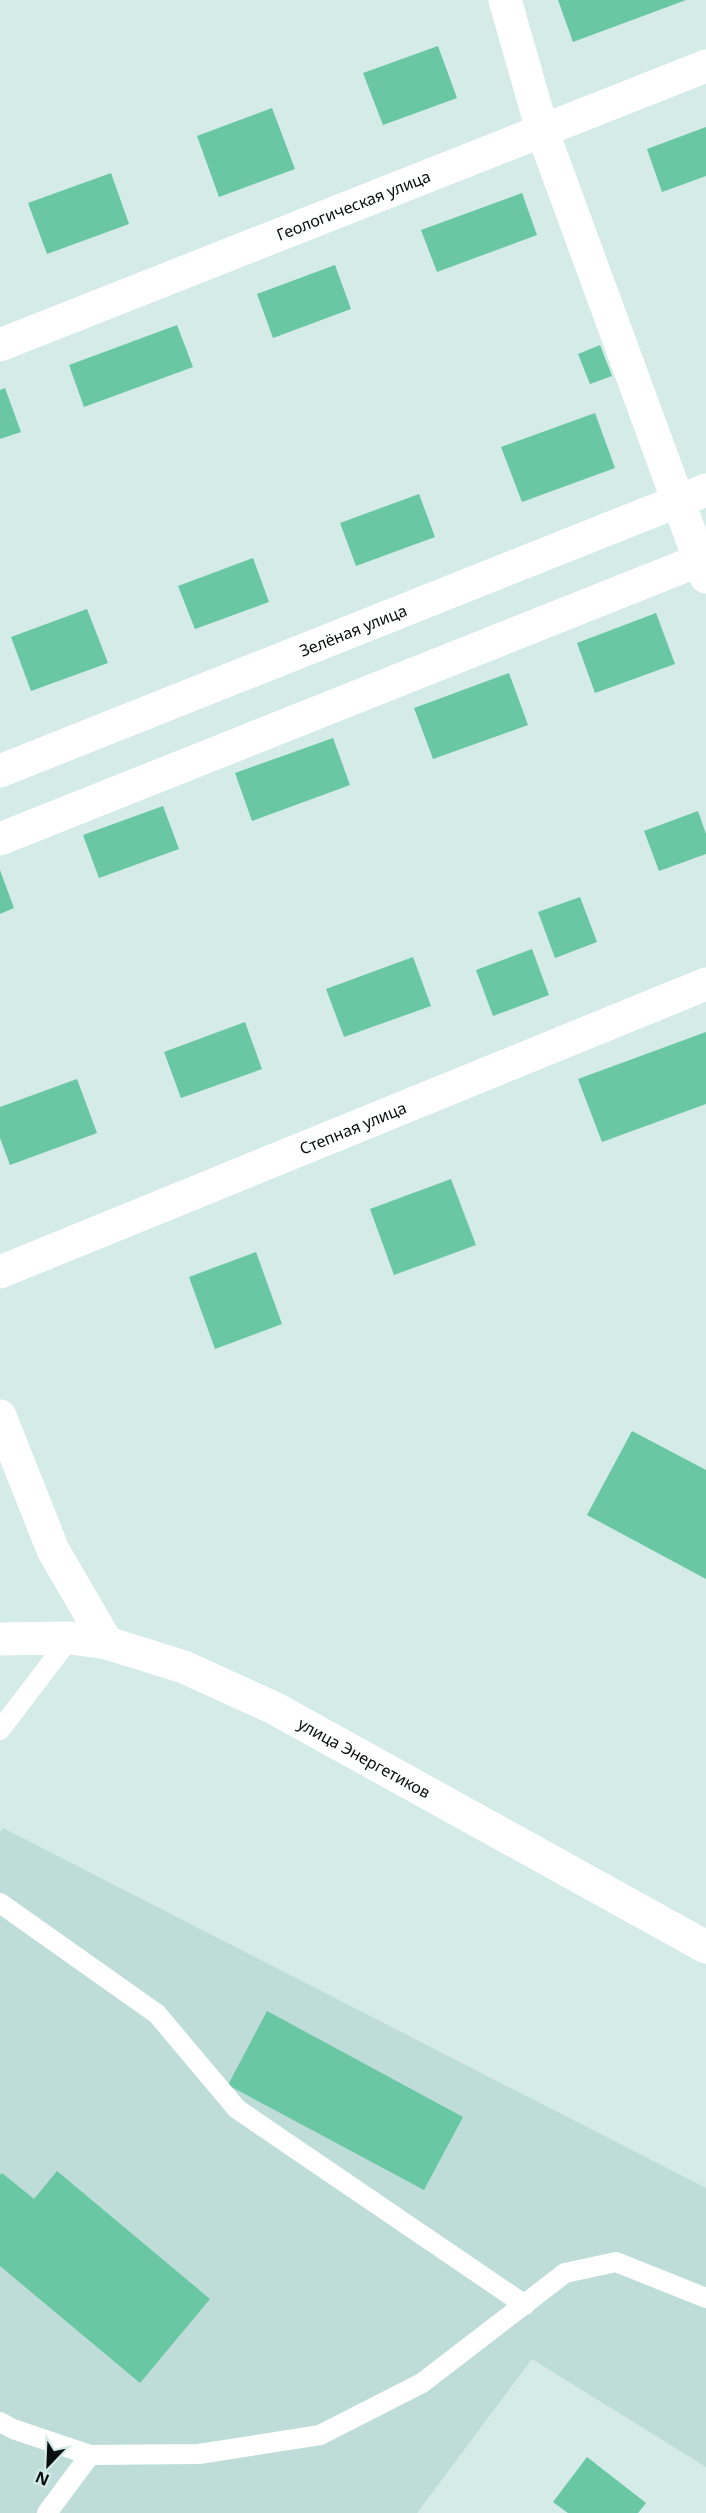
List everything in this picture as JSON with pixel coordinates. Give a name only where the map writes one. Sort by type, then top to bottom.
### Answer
[{"type":"street","points":[[0,839],[703,568],[692,495],[543,132],[505,0]]},
{"type":"street","name":"Геологическая улица","points":[[0,345],[706,66]]},
{"type":"street","name":"Зелёная улица","points":[[0,771],[692,495]]},
{"type":"street","name":"Степная улица","points":[[0,1272],[706,984]]},
{"type":"street","points":[[0,1416],[53,1550],[107,1643]]},
{"type":"street","name":"улица Энергетиков","points":[[0,1639],[70,1638],[107,1643],[184,1667],[274,1708],[706,1947]]},
{"type":"lane","points":[[0,1730],[70,1638]]},
{"type":"lane","points":[[0,1903],[157,2014],[237,2109],[525,2306]]},
{"type":"lane","points":[[0,2422],[13,2429],[90,2455],[199,2454],[320,2435],[422,2383],[565,2273],[616,2262],[706,2298]]},
{"type":"lane","points":[[47,2513],[90,2455]]},
{"type":"shaded area","points":[[3,1828],[706,2188],[706,2467],[532,2359],[417,2513],[0,2513],[0,1833]]},
{"type":"building","points":[[558,0],[686,0],[573,42]]},
{"type":"building","points":[[438,46],[457,98],[383,125],[363,73]]},
{"type":"building","points":[[272,108],[295,169],[219,197],[197,136]]},
{"type":"building","points":[[706,127],[706,176],[662,192],[647,149]]},
{"type":"building","points":[[111,173],[129,224],[47,254],[28,203]]},
{"type":"building","points":[[522,193],[537,235],[437,272],[421,230]]},
{"type":"building","points":[[335,265],[351,309],[273,338],[257,294]]},
{"type":"building","points":[[177,325],[193,367],[84,407],[69,365]]},
{"type":"building","points":[[600,345],[612,376],[590,384],[578,354]]},
{"type":"building","points":[[5,388],[21,432],[0,439],[0,390]]},
{"type":"building","points":[[595,413],[615,468],[522,502],[501,447]]},
{"type":"building","points":[[419,494],[435,537],[356,566],[340,523]]},
{"type":"building","points":[[253,558],[269,602],[195,629],[178,586]]},
{"type":"building","points":[[87,609],[108,663],[31,691],[11,637]]},
{"type":"building","points":[[656,613],[675,664],[595,693],[577,643]]},
{"type":"building","points":[[509,673],[528,725],[433,759],[414,708]]},
{"type":"building","points":[[333,738],[350,785],[252,821],[235,773]]},
{"type":"building","points":[[163,806],[179,849],[99,878],[83,835]]},
{"type":"building","points":[[698,811],[706,834],[706,854],[659,871],[644,831]]},
{"type":"building","points":[[0,870],[14,908],[0,914]]},
{"type":"building","points":[[580,897],[597,942],[555,958],[538,912]]},
{"type":"building","points":[[532,949],[549,995],[493,1016],[476,970]]},
{"type":"building","points":[[413,957],[431,1006],[344,1037],[326,989]]},
{"type":"building","points":[[245,1022],[262,1069],[181,1098],[164,1052]]},
{"type":"building","points":[[706,1032],[706,1104],[602,1142],[578,1079]]},
{"type":"building","points":[[77,1079],[97,1133],[10,1165],[0,1138],[0,1107]]},
{"type":"building","points":[[451,1179],[476,1245],[394,1275],[370,1209]]},
{"type":"building","points":[[256,1252],[282,1324],[215,1349],[189,1277]]},
{"type":"building","points":[[632,1431],[706,1470],[706,1579],[587,1515]]},
{"type":"building","points":[[267,2011],[463,2117],[424,2190],[228,2085]]},
{"type":"building","points":[[57,2171],[210,2299],[140,2383],[0,2266],[0,2175],[2,2173],[34,2199]]},
{"type":"building","points":[[587,2457],[646,2503],[638,2513],[568,2513],[553,2502]]}]
